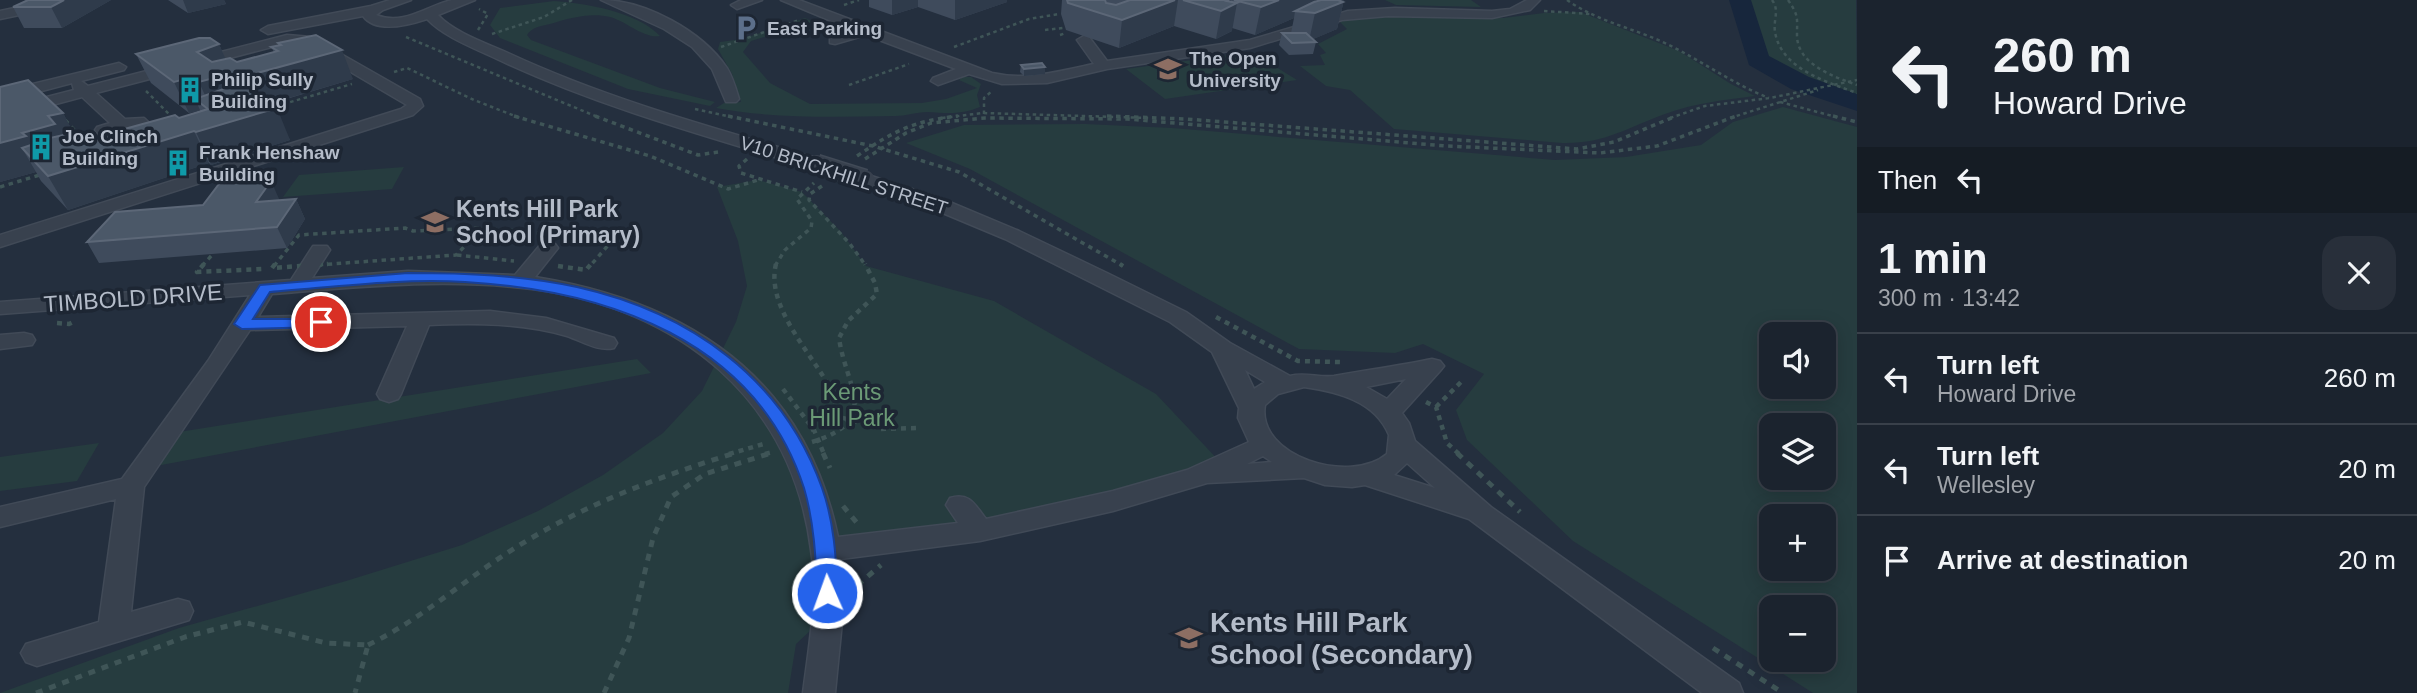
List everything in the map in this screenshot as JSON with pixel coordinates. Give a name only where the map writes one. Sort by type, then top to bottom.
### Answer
[{"type":"street","points":[[0,97],[289,25],[377,9],[405,0]]},
{"type":"street","points":[[377,9],[406,21],[432,8],[466,0]]},
{"type":"street","points":[[607,0],[680,33],[707,52],[721,70],[731,99]]},
{"type":"street","points":[[737,5],[755,0]]},
{"type":"street","points":[[788,0],[1002,80],[1042,80],[1103,66],[1254,43],[1300,26],[1345,16],[1393,12],[1503,14],[1539,5]]},
{"type":"street","points":[[782,17],[816,10],[836,0]]},
{"type":"street","points":[[1331,3],[1333,9],[1345,16]]},
{"type":"street","name":"V10 BRICKHILL STREET","points":[[432,8],[452,31]]},
{"type":"street","points":[[2,18],[28,10]]},
{"type":"street","name":"V10 BRICKHILL STREET","points":[[406,21],[452,31],[506,59],[603,99],[933,202],[1091,272],[1178,317],[1222,348],[1283,383]]},
{"type":"street","points":[[835,40],[867,30]]},
{"type":"street","points":[[657,41],[680,33]]},
{"type":"street","points":[[0,114],[287,39],[306,40],[414,102],[415,106],[394,116],[0,241]]},
{"type":"street","points":[[1084,40],[1103,66]]},
{"type":"street","points":[[303,60],[330,53]]},
{"type":"street","points":[[229,55],[246,66]]},
{"type":"street","points":[[938,81],[969,69]]},
{"type":"street","points":[[72,79],[122,125]]},
{"type":"street","points":[[520,282],[548,248]]},
{"type":"street","name":"TIMBOLD DRIVE","points":[[0,308],[271,277],[309,268],[408,277],[463,277],[576,291],[632,309],[682,332],[736,369],[756,388],[791,437],[813,489],[826,550],[828,614],[819,693]]},
{"type":"street","points":[[113,631],[131,486],[218,364],[271,277]]},
{"type":"street","points":[[242,324],[479,317],[527,320],[570,328],[606,343]]},
{"type":"street","points":[[389,394],[421,318]]},
{"type":"street","points":[[0,342],[24,340]]},
{"type":"street","name":"V10 BRICKHILL STREET","points":[[1222,348],[1251,407]]},
{"type":"street","points":[[1328,383],[1379,378],[1432,366],[1388,412]]},
{"type":"street","points":[[1196,477],[1304,470],[1349,479],[1369,477],[1387,470],[1399,460],[1404,446],[1403,435],[1388,412],[1371,399],[1350,389],[1304,380],[1283,383],[1262,392],[1251,407],[1250,419],[1254,432],[1264,445],[1282,459],[1304,470]]},
{"type":"street","points":[[826,550],[980,531],[1113,501],[1196,477],[1264,445]]},
{"type":"street","points":[[1404,446],[1481,514],[1727,693]]},
{"type":"street","points":[[1369,477],[1481,514]]},
{"type":"street","points":[[0,517],[131,486]]},
{"type":"street","points":[[960,505],[980,531]]},
{"type":"street","points":[[37,653],[178,611]]},
{"type":"path","points":[[466,0],[488,14],[478,31],[498,41]]},
{"type":"path","points":[[488,36],[536,20],[566,6],[572,0]]},
{"type":"path","points":[[836,0],[848,4]]},
{"type":"path","points":[[707,52],[816,10],[859,0]]},
{"type":"path","points":[[1567,0],[1592,14],[1667,43],[1747,91],[1857,122]]},
{"type":"path","points":[[1772,0],[1777,7],[1774,32],[1788,57],[1793,64],[1829,86]]},
{"type":"path","points":[[1788,0],[1795,9],[1799,24],[1796,33],[1799,47],[1809,61],[1854,83]]},
{"type":"path","points":[[1539,5],[1592,14]]},
{"type":"path","points":[[849,85],[1030,19],[1059,14]]},
{"type":"path","points":[[997,26],[1004,29]]},
{"type":"path","points":[[1045,30],[1063,28]]},
{"type":"path","points":[[1060,35],[1066,33]]},
{"type":"path","points":[[268,108],[407,68],[448,89],[515,116],[640,153],[700,174],[728,189],[758,180]]},
{"type":"path","points":[[133,80],[179,122]]},
{"type":"path","points":[[984,116],[984,98],[1002,80]]},
{"type":"path","points":[[873,146],[894,131],[913,123],[984,116],[1105,114],[1577,149],[1614,142],[1657,122],[1705,106],[1854,83]]},
{"type":"path","points":[[1811,92],[1829,86],[1854,83]]},
{"type":"path","points":[[1839,86],[1857,93]]},
{"type":"path","points":[[47,102],[83,139]]},
{"type":"path","points":[[689,108],[873,146],[959,172],[1126,267]]},
{"type":"path","points":[[0,187],[51,172]]},
{"type":"path","points":[[36,693],[185,637],[243,622],[326,643],[369,645],[433,607],[526,541],[576,514],[646,481],[720,456],[814,430],[827,423],[833,415],[834,393],[825,375],[793,334],[774,277],[775,265],[781,256],[811,228],[811,221],[797,199],[802,192]]},
{"type":"path","points":[[213,254],[197,272],[271,277],[309,268],[456,255],[483,228],[405,228],[299,235],[271,277]]},
{"type":"path","points":[[271,277],[309,268]]},
{"type":"path","points":[[1210,314],[1298,361],[1346,362],[1379,378]]},
{"type":"path","points":[[1436,407],[1464,379]]},
{"type":"path","points":[[777,384],[814,430],[832,472]]},
{"type":"path","points":[[1408,392],[1436,407],[1447,443],[1524,515]]},
{"type":"path","points":[[833,415],[881,429],[916,428]]},
{"type":"path","points":[[840,497],[844,510],[856,523],[878,527],[882,543],[883,564],[862,578],[856,588],[853,615]]},
{"type":"path","points":[[1702,641],[1783,693]]},
{"type":"path","points":[[355,693],[369,645]]},
{"type":"green space","points":[[1385,0],[1471,0],[1481,7],[1396,5]]},
{"type":"green space","points":[[1740,0],[1856,0],[1857,103],[1800,83],[1758,60]]},
{"type":"green space","points":[[554,1],[610,10],[639,21],[660,36],[648,35],[610,17],[588,15],[537,27],[527,35],[531,40],[660,88],[715,102],[710,106],[628,89],[500,38],[490,25],[500,8]]},
{"type":"green space","points":[[1580,12],[1679,51],[1755,96],[1687,107],[1603,138],[1562,143],[1394,129],[1350,90],[1326,86],[1300,66],[1325,65],[1320,55],[1326,53],[1318,44],[1347,29],[1337,19],[1393,16],[1503,18]]},
{"type":"green space","points":[[805,18],[813,22],[751,41],[743,52],[770,83],[810,104],[922,103],[946,99],[977,88],[959,80],[962,77],[971,77],[981,84],[977,95],[980,107],[954,113],[828,117],[783,116],[716,108],[724,103],[741,102],[732,74],[718,49],[720,42],[742,39]]},
{"type":"green space","points":[[1252,52],[1297,80],[1165,99],[1126,69]]},
{"type":"green space","points":[[1783,107],[1857,127],[1857,693],[1813,693],[1780,672],[1836,672],[1836,595],[1759,595],[1759,659],[1573,541],[1467,440],[1456,410],[1484,374],[1423,344],[1395,353],[1299,349],[970,169],[906,143],[964,125],[1085,124],[1172,128],[1555,160],[1626,157],[1701,145],[1733,122]]},
{"type":"green space","points":[[404,167],[392,189],[283,197],[299,175]]},
{"type":"green space","name":"Kents Hill Park","points":[[758,180],[802,192],[841,232],[866,266],[994,301],[1156,394],[1222,464],[1113,501],[826,550],[828,614],[796,644],[788,693],[0,693],[179,628],[462,545],[538,511],[603,475],[663,433],[702,391],[736,322],[747,286],[738,241],[717,187]]},
{"type":"green space","points":[[637,359],[651,373],[156,466],[179,432]]},
{"type":"green space","points":[[99,443],[77,481],[0,491],[0,457]]},
{"type":"building","points":[[28,0],[64,0],[51,7],[13,7]]},
{"type":"building","points":[[1067,0],[1105,0],[1106,3],[1116,5],[1130,0],[1175,0],[1122,20],[1068,3]]},
{"type":"building","points":[[1183,0],[1229,0],[1227,1],[1237,3],[1221,11]]},
{"type":"building","points":[[1234,0],[1279,0],[1261,7]]},
{"type":"building","points":[[1314,2],[1343,2],[1315,13],[1295,11]]},
{"type":"building","points":[[1282,33],[1306,33],[1316,42],[1292,43]]},
{"type":"building","points":[[316,35],[342,50],[224,82],[217,77],[199,82],[192,77],[174,82],[136,54],[199,38],[210,38],[219,44],[197,52],[212,62],[230,58],[237,62],[278,51],[271,47],[281,45],[278,43]]},
{"type":"building","points":[[1042,63],[1045,67],[1024,69],[1021,65]]},
{"type":"building","points":[[28,80],[63,113],[48,116],[55,124],[22,133],[26,136],[0,143],[0,87]]},
{"type":"building","points":[[245,85],[277,108],[48,176],[22,148],[34,144],[32,142],[81,131],[93,142],[125,133],[121,130],[175,115],[179,118],[208,109],[195,99],[232,86]]},
{"type":"building","points":[[271,181],[256,202],[296,199],[277,227],[87,242],[115,212],[203,205],[219,184]]},
{"type":"waterway","points":[[1740,0],[1758,60],[1800,83],[1857,103]]},
{"type":"place","name":"East Parking","points":[[746,28]]},
{"type":"place","name":"The Open University","points":[[1168,69]]},
{"type":"place","name":"Philip Sully Building","points":[[190,90]]},
{"type":"place","name":"Joe Clinch Building","points":[[41,147]]},
{"type":"place","name":"Frank Henshaw Building","points":[[178,163]]},
{"type":"place","name":"Kents Hill Park School (Primary)","points":[[435,222]]},
{"type":"place","name":"Kents Hill Park School (Secondary)","points":[[1189,638]]},
{"type":"route","points":[[321,322],[242,324],[265,288],[408,277],[463,277],[576,291],[632,309],[682,332],[736,369],[756,388],[796,446],[813,489],[826,550],[827,593]]}]
